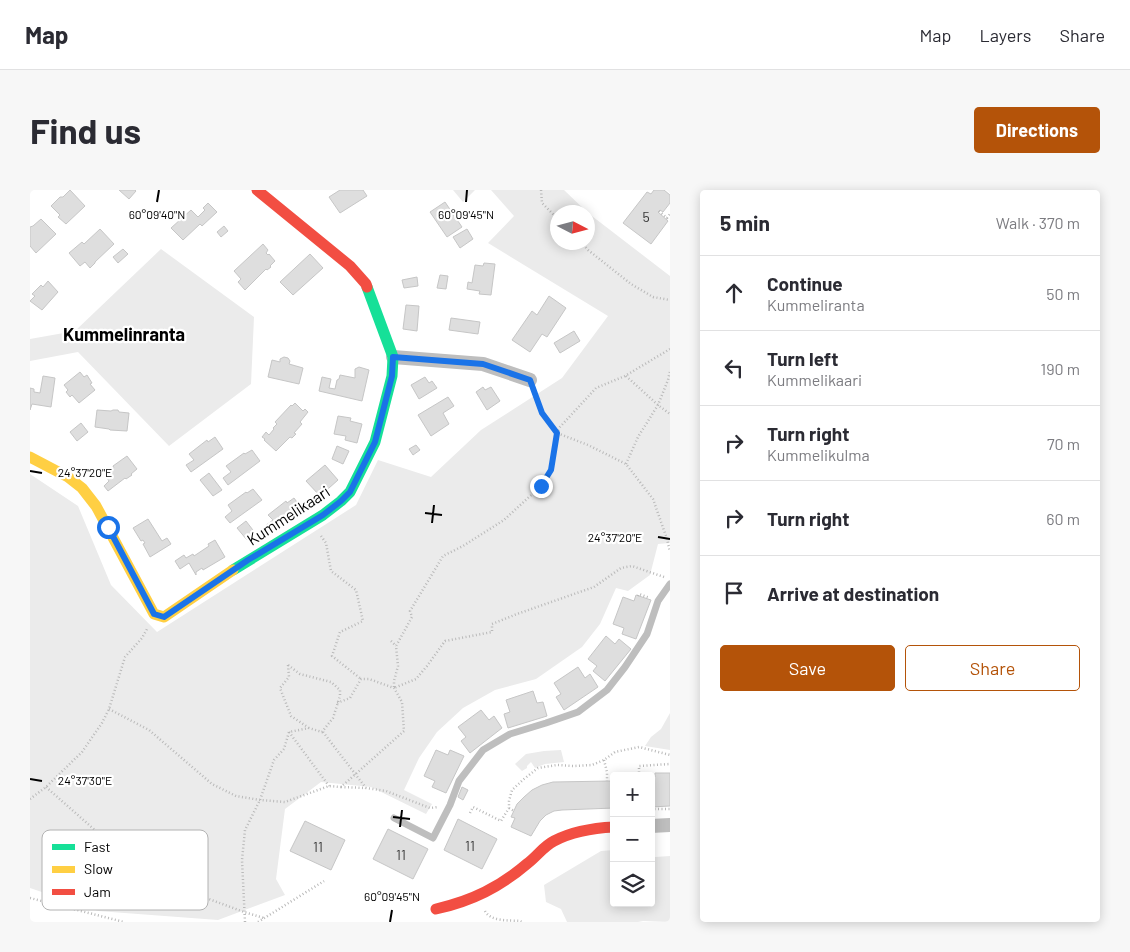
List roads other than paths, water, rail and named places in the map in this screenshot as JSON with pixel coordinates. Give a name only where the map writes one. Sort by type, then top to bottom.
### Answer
[{"type":"street","name":"Kummelikaari","points":[[30,457],[68,477],[82,488],[96,506],[159,616],[323,515],[350,492],[375,442],[392,376],[393,357],[366,284],[350,266],[257,190]]},
{"type":"street","points":[[393,357],[483,364],[530,380]]},
{"type":"street","points":[[655,826],[670,825]]},
{"type":"street","points":[[436,909],[454,906],[480,897],[495,888],[552,842],[565,835],[579,830],[610,827]]},
{"type":"lane","points":[[394,818],[433,838],[450,805],[459,781],[482,750],[510,734],[578,712],[607,690],[626,667],[647,634],[658,601],[670,584]]},
{"type":"district","name":"Kummelinranta","points":[[124,334]]}]
